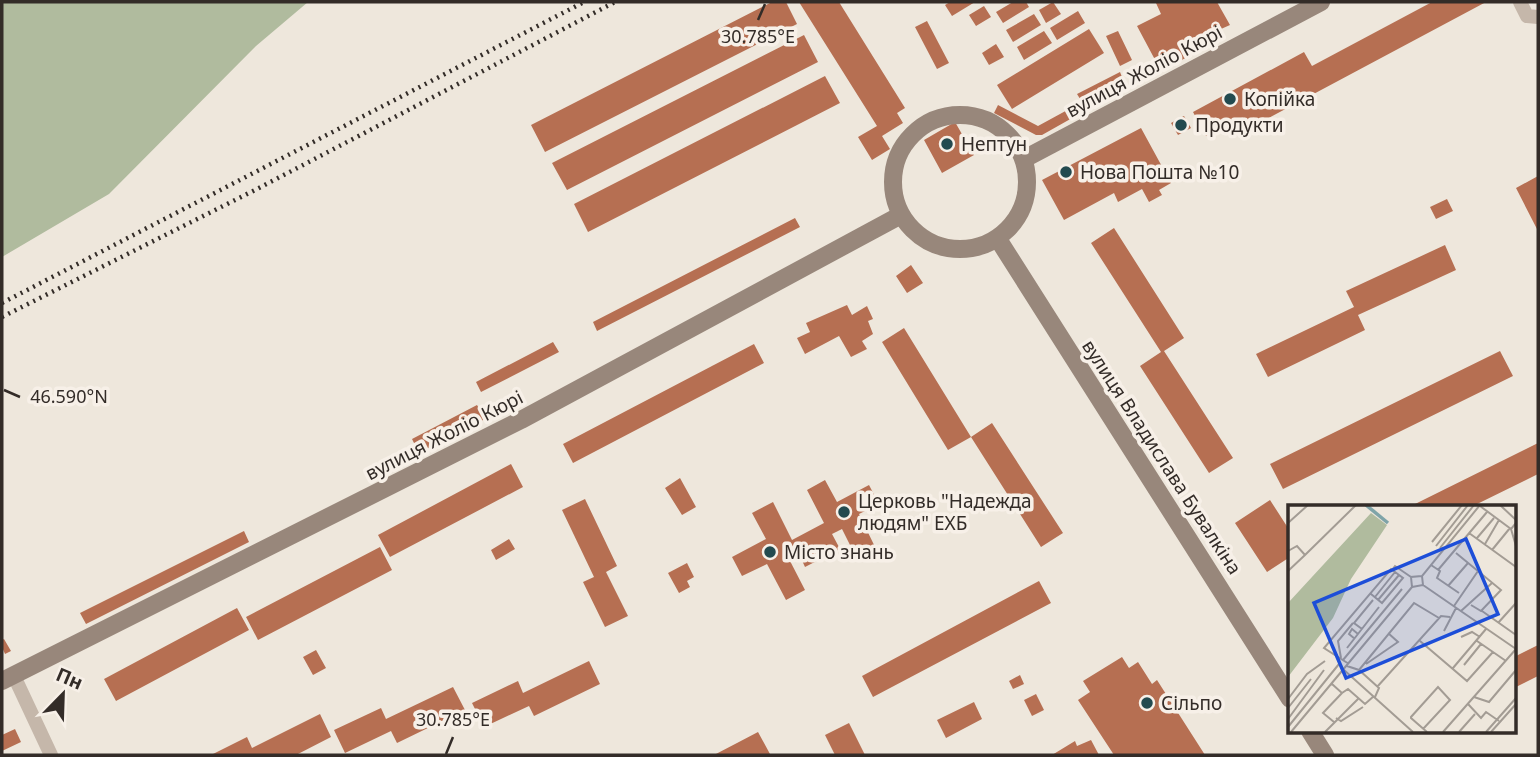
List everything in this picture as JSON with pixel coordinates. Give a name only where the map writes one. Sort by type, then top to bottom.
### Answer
[{"type":"street","name":"вулиця Жоліо Кюрі","points":[[1024,159],[1321,2]]},
{"type":"street","points":[[1520,2],[1527,16],[1538,18]]},
{"type":"street","points":[[953,115],[976,116],[996,125],[1013,139],[1024,159],[1028,181],[1025,203],[1014,223],[998,239],[978,248],[955,250],[934,244],[915,232],[901,215],[893,194],[893,172],[900,151],[921,125],[953,115]]},
{"type":"street","name":"вулиця Жоліо Кюрі","points":[[8,679],[521,420],[901,215]]},
{"type":"street","name":"вулиця Владислава Бувалкіна","points":[[998,239],[1288,696]]},
{"type":"street","points":[[8,679],[51,755]]},
{"type":"street","points":[[1311,732],[1325,755]]},
{"type":"green space","points":[[2,2],[308,2],[256,46],[109,194],[2,257]]},
{"type":"building","points":[[772,2],[786,2],[797,24],[545,152],[531,125]]},
{"type":"building","points":[[799,2],[839,2],[905,108],[897,113],[903,123],[882,136],[890,149],[872,160],[858,137],[877,126]]},
{"type":"building","points":[[950,2],[975,2],[952,16],[945,5]]},
{"type":"building","points":[[1013,2],[1026,2],[1029,7],[1003,23],[996,12]]},
{"type":"building","points":[[1053,2],[1061,14],[1046,23],[1039,10]]},
{"type":"building","points":[[1157,2],[1217,2],[1230,25],[1221,29],[1225,37],[1161,71],[1137,26],[1161,14]]},
{"type":"building","points":[[1432,2],[1486,2],[1235,136],[1229,125],[1206,136],[1193,112],[1304,52],[1312,66]]},
{"type":"building","points":[[984,6],[991,17],[976,26],[969,15]]},
{"type":"building","points":[[1078,11],[1085,23],[1057,40],[1050,28]]},
{"type":"building","points":[[1034,14],[1041,25],[1013,42],[1006,30]]},
{"type":"building","points":[[927,21],[949,63],[937,69],[915,27]]},
{"type":"building","points":[[1089,29],[1104,53],[1012,109],[997,85]]},
{"type":"building","points":[[1044,31],[1052,43],[1024,60],[1017,47]]},
{"type":"building","points":[[1118,31],[1132,60],[1120,66],[1106,36]]},
{"type":"building","points":[[804,35],[818,62],[567,190],[552,163]]},
{"type":"building","points":[[996,44],[1004,57],[989,65],[982,53]]},
{"type":"building","points":[[1120,72],[1124,82],[1093,98],[1097,104],[1042,135],[1036,135],[994,113],[998,105],[1038,126],[1082,102],[1077,94]]},
{"type":"building","points":[[825,76],[840,103],[588,232],[574,204]]},
{"type":"building","points":[[1184,116],[1191,128],[1178,135],[1171,123]]},
{"type":"building","name":"Нептун","points":[[955,122],[974,155],[942,173],[924,140]]},
{"type":"building","points":[[1141,128],[1171,183],[1159,190],[1162,195],[1149,202],[1142,189],[1118,202],[1114,193],[1064,220],[1042,180]]},
{"type":"building","points":[[1538,176],[1538,231],[1516,188]]},
{"type":"building","points":[[1447,199],[1453,211],[1436,219],[1430,207]]},
{"type":"building","points":[[795,218],[800,227],[597,331],[593,322]]},
{"type":"building","points":[[1114,228],[1184,338],[1164,351],[1233,458],[1209,473],[1140,366],[1161,352],[1091,243]]},
{"type":"building","points":[[1445,245],[1456,270],[1358,315],[1365,330],[1268,377],[1256,354],[1354,307],[1346,291]]},
{"type":"building","points":[[911,265],[923,283],[907,293],[896,276]]},
{"type":"building","points":[[847,305],[852,315],[867,306],[873,319],[868,321],[873,334],[862,341],[867,349],[851,357],[839,336],[805,354],[797,338],[810,332],[806,323]]},
{"type":"building","points":[[904,328],[971,437],[948,450],[882,342]]},
{"type":"building","points":[[553,342],[559,352],[481,392],[476,382]]},
{"type":"building","points":[[754,344],[764,363],[573,463],[563,444]]},
{"type":"building","points":[[1500,351],[1513,376],[1283,489],[1270,464]]},
{"type":"building","points":[[477,405],[485,419],[419,453],[412,439]]},
{"type":"building","points":[[992,423],[1063,533],[1041,547],[971,437]]},
{"type":"building","points":[[1538,443],[1538,474],[1475,505],[1413,505]]},
{"type":"building","points":[[511,464],[523,487],[390,557],[378,535]]},
{"type":"building","points":[[680,478],[696,507],[682,515],[665,488]]},
{"type":"building","points":[[825,480],[837,502],[869,485],[879,504],[859,514],[877,551],[858,561],[842,529],[832,534],[840,549],[805,567],[799,554],[789,559],[805,590],[786,600],[767,564],[742,576],[732,557],[766,539],[752,513],[773,502],[792,540],[824,523],[807,490]]},
{"type":"building","points":[[585,499],[617,566],[606,572],[628,616],[605,627],[583,582],[594,577],[562,510]]},
{"type":"building","points":[[1270,500],[1288,528],[1288,558],[1267,572],[1235,523]]},
{"type":"building","points":[[244,531],[249,542],[86,624],[80,613]]},
{"type":"building","points":[[509,539],[515,549],[496,560],[491,550]]},
{"type":"building","points":[[380,547],[392,570],[258,640],[246,617]]},
{"type":"building","points":[[687,563],[694,577],[687,581],[690,587],[679,593],[668,573]]},
{"type":"building","points":[[1039,581],[1051,603],[873,697],[862,676]]},
{"type":"building","points":[[237,608],[249,630],[116,701],[104,679]]},
{"type":"building","points":[[4,639],[11,651],[5,654],[2,647]]},
{"type":"building","points":[[1538,645],[1538,676],[1516,687],[1516,656]]},
{"type":"building","points":[[316,650],[326,668],[313,675],[303,657]]},
{"type":"building","name":"Сільпо","points":[[1122,657],[1129,668],[1138,662],[1152,684],[1157,680],[1205,755],[1114,755],[1078,700],[1090,692],[1083,681]]},
{"type":"building","points":[[589,661],[600,684],[534,716],[529,706],[484,727],[472,703],[518,681],[523,693]]},
{"type":"building","points":[[1020,675],[1024,684],[1013,689],[1009,681]]},
{"type":"building","points":[[453,687],[465,710],[397,743],[391,731],[345,753],[334,730],[381,708],[386,719]]},
{"type":"building","points":[[1036,694],[1044,710],[1032,716],[1024,700]]},
{"type":"building","points":[[974,702],[982,719],[946,738],[937,720]]},
{"type":"building","points":[[320,714],[331,737],[296,755],[211,755],[247,737],[252,748]]},
{"type":"building","points":[[849,723],[865,755],[835,755],[825,735]]},
{"type":"building","points":[[15,729],[21,742],[2,751],[2,735]]},
{"type":"building","points":[[758,732],[770,754],[714,755],[737,743]]},
{"type":"building","points":[[1091,740],[1099,755],[1052,755],[1075,741],[1077,746]]},
{"type":"railway","points":[[2,303],[584,2]]},
{"type":"railway","points":[[2,317],[259,188],[615,2]]},
{"type":"place","name":"Копійка","points":[[1230,99]]},
{"type":"place","name":"Продукти","points":[[1181,125]]},
{"type":"place","name":"Нептун","points":[[947,144]]},
{"type":"place","name":"Нова Пошта №10","points":[[1066,172]]},
{"type":"place","name":"Церковь \"Надежда людям\" ЕХБ","points":[[844,512]]},
{"type":"place","name":"Місто знань","points":[[770,552]]},
{"type":"place","name":"Сільпо","points":[[1147,703]]}]
